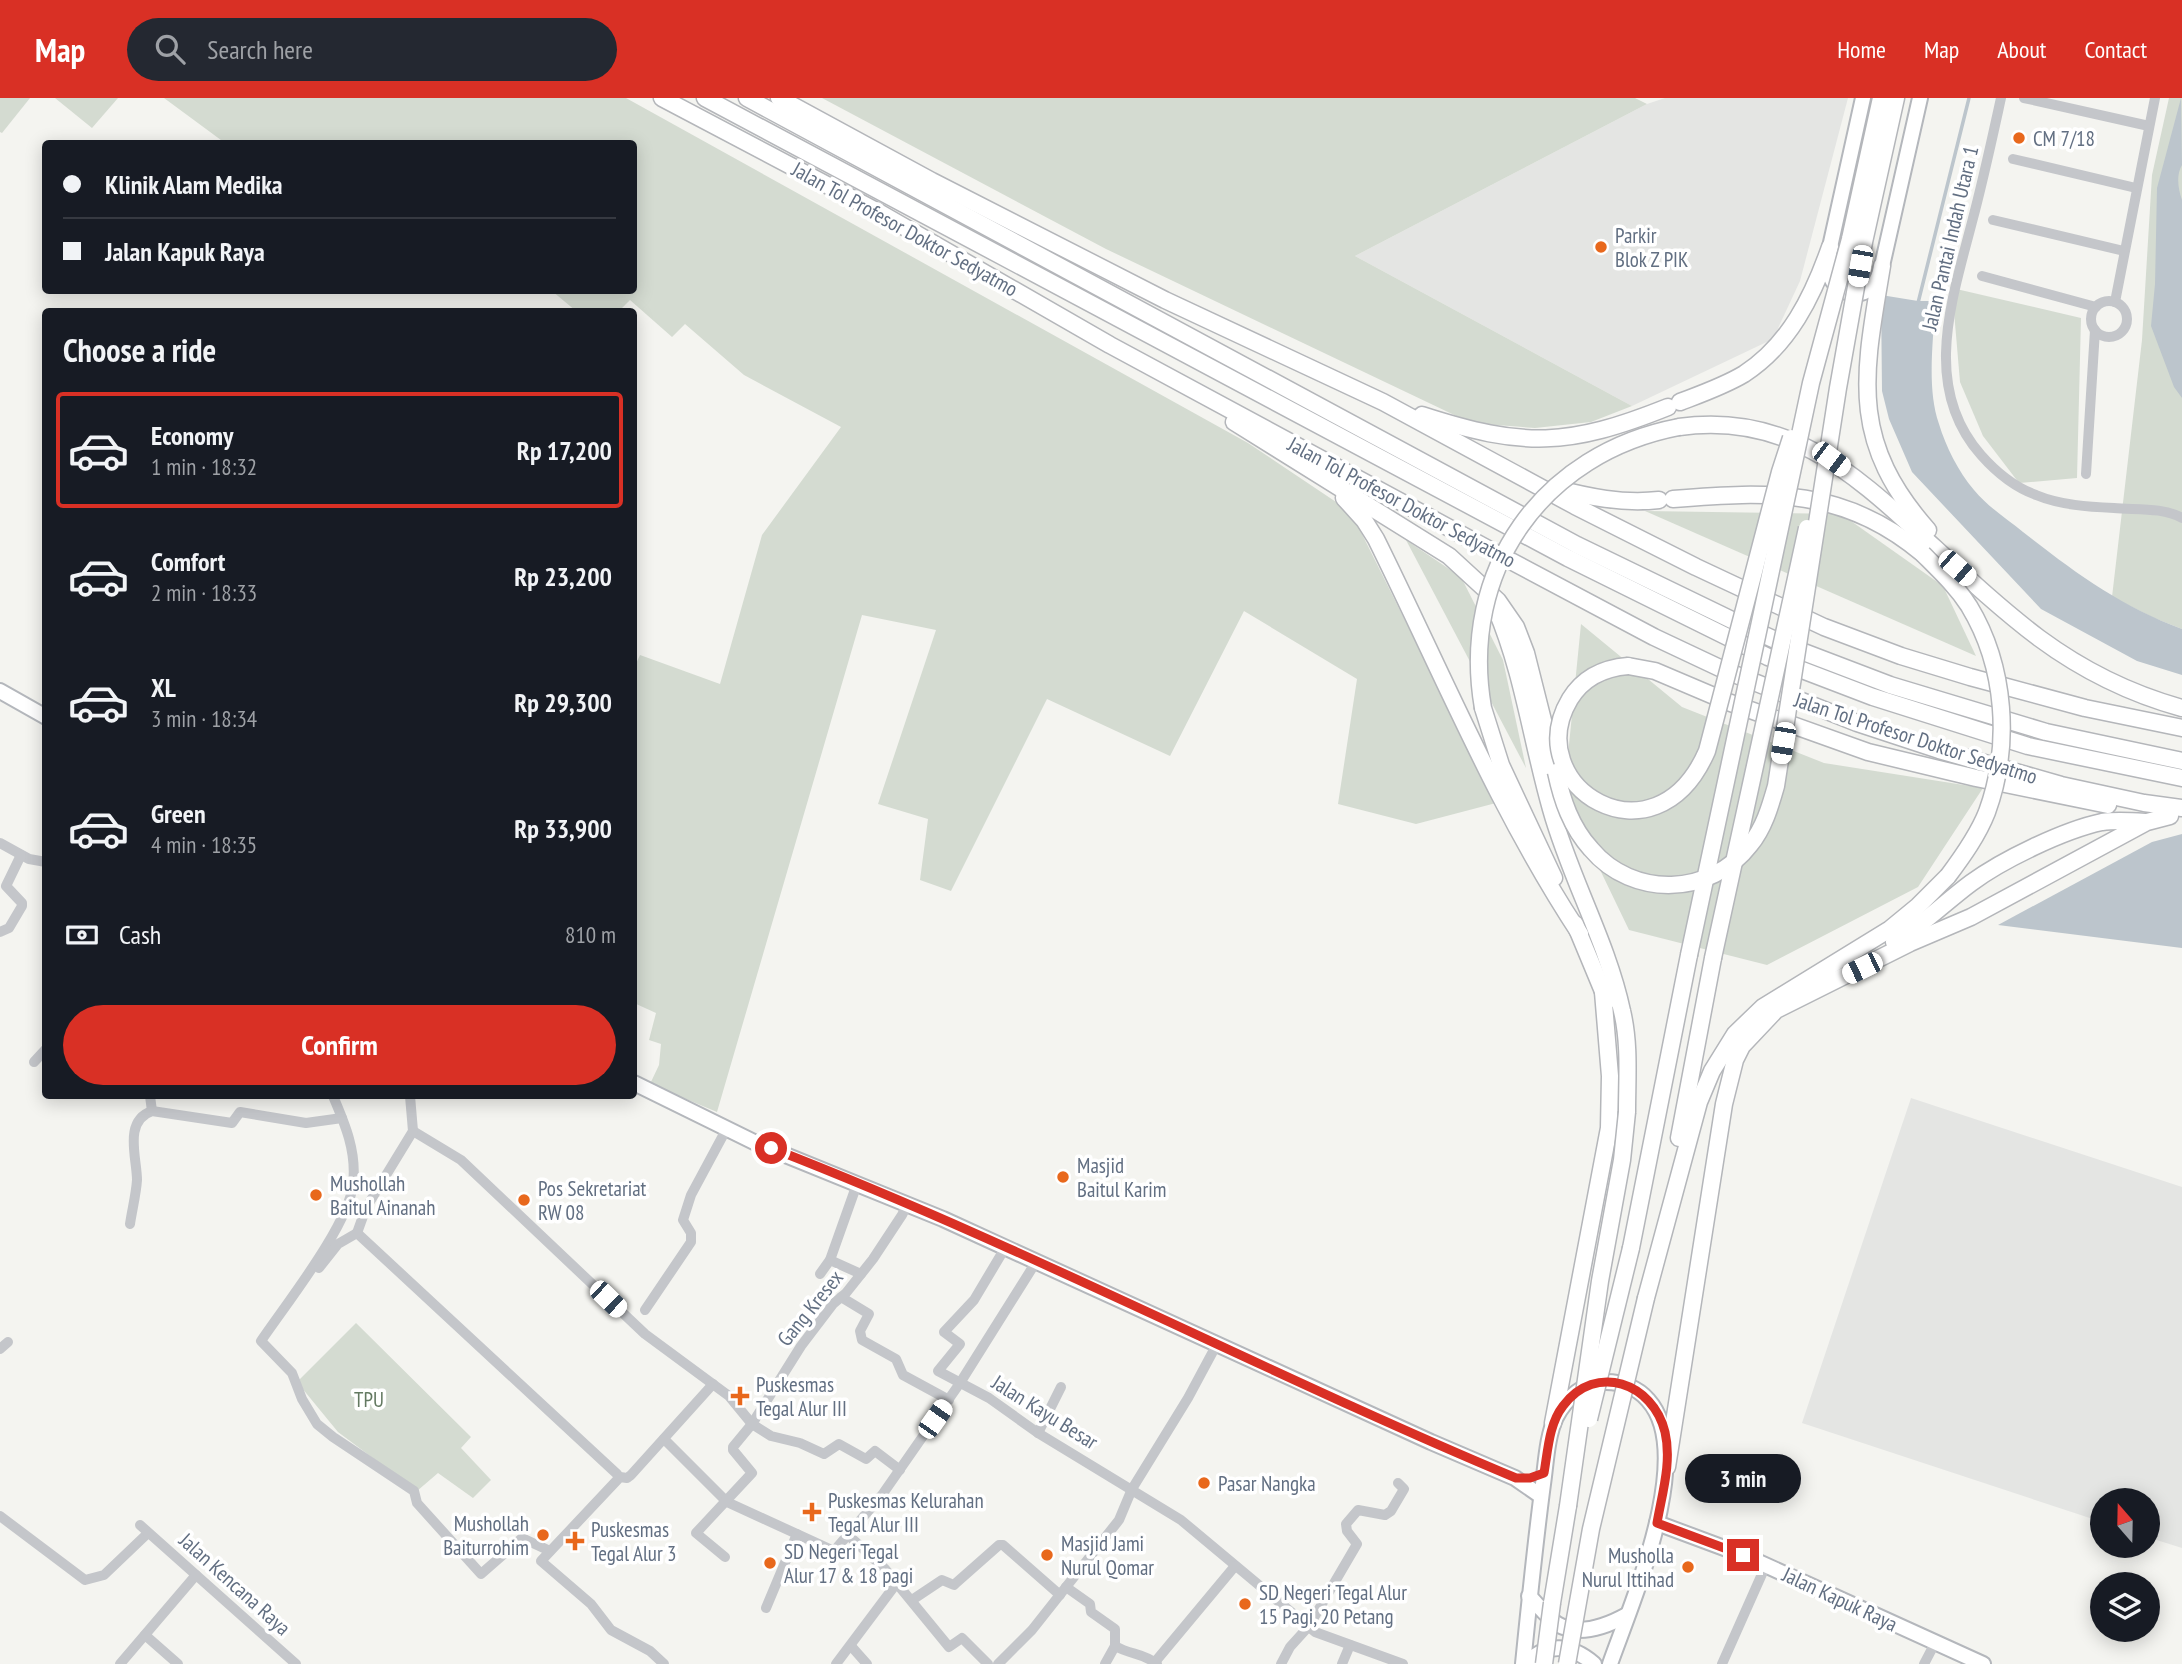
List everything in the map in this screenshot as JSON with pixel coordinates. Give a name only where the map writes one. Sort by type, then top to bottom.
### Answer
[{"type":"highway","name":"Jalan Tol Profesor Doktor Sedyatmo","points":[[662,98],[899,224],[1110,345],[1654,637],[1736,675],[1857,723],[2061,785],[2178,813]]},
{"type":"highway","name":"Jalan Tol Profesor Doktor Sedyatmo","points":[[705,98],[1568,558],[1768,657],[1873,697],[2028,746],[2182,778]]},
{"type":"highway","name":"Jalan Tol Profesor Doktor Sedyatmo","points":[[747,98],[1577,545],[1738,624],[1890,685],[2046,732],[2182,761]]},
{"type":"highway","points":[[779,98],[932,181],[1165,300],[1383,402],[1696,567],[1824,627],[1901,656],[1969,677],[2085,708],[2182,728]]},
{"type":"highway","points":[[1110,345],[1449,556],[1485,588],[1503,607],[1520,636],[1567,810],[1583,839],[1604,862],[1634,879],[1668,886],[1701,880],[1727,868],[1752,843],[1764,821],[1776,786],[1838,388],[1857,240],[1881,98]]},
{"type":"highway","points":[[1896,98],[1857,240],[1780,472],[1707,751],[1694,776],[1677,795],[1655,807],[1640,811],[1613,808],[1586,794],[1565,768],[1559,742],[1563,715],[1573,694],[1600,672],[1628,666],[1655,671],[1804,731],[1899,761],[2061,797],[2178,813]]},
{"type":"highway","points":[[1383,402],[1483,433],[1541,440],[1570,438],[1608,429],[1674,405],[1736,378],[1770,353],[1805,307],[1830,247]]},
{"type":"highway","points":[[1882,266],[1866,372],[1867,401],[1878,449],[1891,480],[1909,508],[1998,604]]},
{"type":"highway","points":[[1568,1506],[1631,1248],[1689,955],[1811,383]]},
{"type":"highway","points":[[1567,1664],[1591,1530],[1657,1252],[1713,958],[1838,388]]},
{"type":"highway","points":[[1627,1103],[1612,1013],[1580,934],[1501,765],[1483,708],[1478,656],[1484,606],[1500,561],[1525,519],[1563,478],[1595,457],[1642,436],[1679,427],[1711,425],[1755,429],[1793,440],[1821,453],[1880,497],[2040,639],[2088,669],[2143,695],[2182,708]]},
{"type":"highway","points":[[1327,481],[1357,512],[1376,539],[1518,832],[1580,934]]},
{"type":"highway","points":[[1531,482],[1608,500],[1763,495],[1822,501],[1875,520],[1923,554],[1949,580],[1975,617],[1991,653],[2000,701],[2001,752],[1991,798],[1979,829],[1948,876],[1918,906],[1890,929],[1763,1007],[1735,1034],[1705,1086],[1657,1252]]},
{"type":"highway","points":[[1485,588],[1506,634],[1555,822],[1594,923],[1622,1010],[1628,1050],[1622,1160],[1600,1281],[1544,1664]]},
{"type":"highway","points":[[1667,1467],[1724,1104],[1735,1060],[1742,1046],[1764,1021],[1791,1002],[1910,943],[1970,917],[2147,822],[2178,813]]},
{"type":"highway","points":[[1763,1007],[1840,973],[1898,939],[1971,883],[2035,847],[2102,822],[2147,822]]},
{"type":"highway","points":[[1553,1423],[1609,1128],[1611,1076],[1603,992]]},
{"type":"main road","points":[[1863,98],[1828,265],[1830,276],[1839,288],[1848,293],[1862,293],[1869,289],[1876,282],[1882,266],[1920,98]]},
{"type":"main road","points":[[0,691],[42,715]]},
{"type":"main road","points":[[637,1084],[756,1143],[1005,1248],[1516,1478],[1541,1496]]},
{"type":"main road","points":[[1525,1664],[1529,1596],[1553,1423],[1570,1398],[1591,1384],[1608,1382],[1632,1388],[1650,1402],[1660,1419],[1666,1441],[1667,1467],[1657,1523],[1610,1664]]},
{"type":"main road","points":[[1516,1478],[1530,1478],[1544,1473]]},
{"type":"main road","name":"Jalan Kapuk Raya","points":[[1657,1523],[1766,1565],[1983,1664]]},
{"type":"main road","points":[[1529,1596],[1558,1625],[1573,1628],[1589,1629],[1609,1625],[1627,1615]]},
{"type":"main road","points":[[1525,1664],[1553,1647],[1577,1651],[1594,1664]]},
{"type":"street","name":"Jalan Pantai Indah Utara 1","points":[[2001,98],[1957,279],[1946,342],[1947,382],[1955,416],[1974,447],[1997,473],[2036,495],[2081,506],[2152,510],[2182,518]]},
{"type":"street","points":[[2024,98],[2149,126]]},
{"type":"street","points":[[2115,302],[2155,98]]},
{"type":"street","points":[[2012,159],[2136,188]]},
{"type":"street","points":[[1993,220],[2124,251]]},
{"type":"street","points":[[1982,276],[2096,307]]},
{"type":"street","points":[[2086,474],[2095,330],[2091,316],[2096,307],[2105,302],[2115,302],[2125,312],[2125,327],[2113,336],[2103,336],[2095,330]]},
{"type":"street","points":[[0,843],[21,855],[42,861]]},
{"type":"street","points":[[0,932],[9,928],[22,906],[6,886],[21,855]]},
{"type":"street","points":[[34,1062],[42,1053]]},
{"type":"street","points":[[150,1099],[152,1111]]},
{"type":"street","points":[[333,1099],[352,1143],[353,1186],[347,1206],[317,1259],[261,1342],[292,1373],[302,1399],[317,1424],[414,1491],[417,1503],[481,1574],[522,1538],[550,1551]]},
{"type":"street","points":[[296,1300],[306,1282],[338,1244],[357,1233],[366,1208],[413,1131],[410,1099]]},
{"type":"street","points":[[130,1224],[136,1181],[133,1139],[137,1124],[152,1111],[232,1123],[240,1112],[306,1123],[342,1118]]},
{"type":"street","points":[[645,1310],[691,1242],[691,1233],[683,1220],[691,1195],[727,1128]]},
{"type":"street","points":[[413,1131],[461,1160],[645,1334],[729,1396],[752,1424],[771,1436],[800,1443],[824,1454],[839,1444],[866,1459],[875,1451],[900,1470]]},
{"type":"street","points":[[820,1274],[830,1259],[857,1184]]},
{"type":"street","name":"Gang Kresex","points":[[725,1557],[696,1533],[752,1474],[733,1449],[801,1346],[833,1304],[861,1274],[902,1215],[906,1205]]},
{"type":"street","points":[[357,1233],[617,1474]]},
{"type":"street","points":[[1005,1248],[974,1300],[944,1332],[960,1344],[938,1371],[960,1384],[1036,1262]]},
{"type":"street","points":[[830,1259],[861,1274]]},
{"type":"street","points":[[841,1297],[869,1314],[860,1331],[862,1340],[896,1359],[903,1375],[949,1400]]},
{"type":"street","points":[[998,1664],[1032,1630],[1119,1520],[1132,1489],[1217,1345]]},
{"type":"street","points":[[664,1664],[650,1651],[611,1630],[591,1604],[541,1560],[620,1477],[627,1478],[631,1475],[713,1384]]},
{"type":"street","name":"Jalan Kayu Besar","points":[[848,1535],[882,1495],[960,1384],[989,1398],[1038,1433],[1181,1520],[1315,1632],[1403,1664]]},
{"type":"street","points":[[1038,1433],[1061,1387]]},
{"type":"street","points":[[664,1439],[727,1502],[834,1551],[848,1535],[885,1569],[950,1647],[962,1638],[988,1664]]},
{"type":"street","points":[[1281,1664],[1290,1647],[1309,1626],[1357,1544],[1347,1531],[1346,1524],[1359,1510],[1385,1515],[1391,1511],[1404,1489],[1398,1483]]},
{"type":"street","name":"Jalan Kencana Raya","points":[[0,1516],[85,1580],[104,1575],[144,1529],[292,1663]]},
{"type":"street","points":[[766,1608],[797,1534]]},
{"type":"street","points":[[912,1601],[942,1580],[954,1585],[999,1545],[1003,1545],[1063,1591],[1090,1604],[1091,1612],[1115,1629],[1115,1646],[1105,1664]]},
{"type":"street","points":[[1722,1664],[1766,1565]]},
{"type":"street","points":[[1115,1646],[1126,1653],[1145,1655],[1156,1663],[1235,1566]]},
{"type":"street","points":[[120,1664],[196,1575]]},
{"type":"street","points":[[837,1662],[896,1584]]},
{"type":"street","points":[[145,1635],[178,1664]]},
{"type":"street","points":[[1924,1664],[1935,1643]]},
{"type":"street","points":[[1342,1664],[1350,1645]]},
{"type":"street","points":[[851,1646],[867,1664]]},
{"type":"shaded area","name":"Parkir Blok Z PIK","points":[[1665,98],[1848,98],[1800,281],[1773,339],[1632,406],[1355,256],[1647,104]]},
{"type":"shaded area","points":[[2181,98],[2182,165],[2178,182],[2182,200],[2182,398],[2174,387],[2151,326],[2155,284],[2157,188]]},
{"type":"shaded area","points":[[1881,295],[1935,301],[1932,379],[1935,409],[1949,450],[1974,490],[1997,512],[2079,574],[2138,610],[2182,629],[2182,675],[2137,661],[2041,609],[1912,472],[1889,419],[1882,391]]},
{"type":"shaded area","points":[[2182,834],[2182,948],[1998,925],[2152,842]]},
{"type":"shaded area","points":[[1911,1098],[2182,1187],[2182,1548],[2160,1541],[2160,1488],[2090,1488],[2090,1518],[1802,1423]]},
{"type":"green space","points":[[0,98],[30,98],[2,133],[0,132]]},
{"type":"green space","points":[[55,98],[118,98],[92,128]]},
{"type":"green space","points":[[164,98],[626,98],[1248,443],[1351,512],[1496,803],[1416,824],[1338,804],[1357,679],[1244,611],[1170,756],[1047,699],[951,891],[920,880],[928,819],[878,804],[936,630],[862,615],[717,1112],[650,1084],[659,1065],[661,1044],[649,1040],[656,1013],[637,1004],[637,662],[640,655],[720,684],[762,535],[841,427],[744,375],[685,324],[672,337],[630,300],[622,308],[572,308],[556,294],[637,294],[637,140],[221,140]]},
{"type":"green space","points":[[822,98],[1635,98],[1647,104],[1355,256],[1632,406],[1591,422],[1535,428],[1471,423],[1106,249]]},
{"type":"green space","points":[[2169,98],[2182,98],[2182,629],[2112,597],[2142,340],[2152,175]]},
{"type":"green space","points":[[1952,288],[2081,318],[2077,478],[2019,483],[1983,436],[1960,382]]},
{"type":"green space","points":[[1645,511],[1841,514],[1943,586],[1976,656]]},
{"type":"green space","points":[[1406,540],[1461,577],[1503,660],[1526,768]]},
{"type":"green space","points":[[1581,624],[1682,707],[1824,763],[1983,788],[1918,887],[1767,965],[1629,930],[1564,795]]},
{"type":"green space","name":"TPU","points":[[356,1323],[471,1437],[461,1448],[491,1480],[473,1498],[438,1473],[417,1491],[338,1432],[297,1382]]},
{"type":"waterway","points":[[1918,303],[1969,98]]},
{"type":"place","name":"CM 7/18","points":[[2019,138]]},
{"type":"place","name":"Parkir Blok Z PIK","points":[[1601,247]]},
{"type":"place","name":"Masjid Baitul Karim","points":[[1063,1177]]},
{"type":"place","name":"Mushollah Baitul Ainanah","points":[[316,1195]]},
{"type":"place","name":"Pos Sekretariat RW 08","points":[[524,1200]]},
{"type":"place","name":"Puskesmas Tegal Alur III","points":[[740,1396]]},
{"type":"place","name":"Pasar Nangka","points":[[1204,1483]]},
{"type":"place","name":"Puskesmas Kelurahan Tegal Alur III","points":[[812,1512]]},
{"type":"place","name":"Mushollah Baiturrohim","points":[[543,1535]]},
{"type":"place","name":"Puskesmas Tegal Alur 3","points":[[575,1541]]},
{"type":"place","name":"Masjid Jami Nurul Qomar","points":[[1047,1555]]},
{"type":"place","name":"SD Negeri Tegal Alur 17 & 18 pagi","points":[[770,1563]]},
{"type":"place","name":"Musholla Nurul Ittihad","points":[[1688,1567]]},
{"type":"place","name":"SD Negeri Tegal Alur 15 Pagi, 20 Petang","points":[[1245,1604]]},
{"type":"route","points":[[771,1148],[943,1219],[1424,1439],[1516,1478],[1530,1478],[1544,1473],[1553,1423],[1561,1408],[1576,1392],[1600,1382],[1632,1388],[1640,1392],[1655,1408],[1666,1441],[1667,1467],[1657,1523],[1743,1555]]}]
